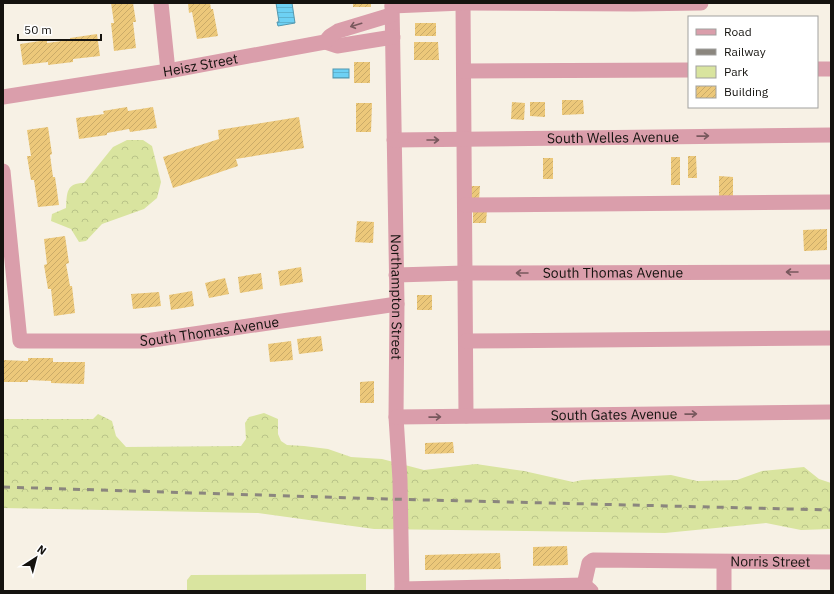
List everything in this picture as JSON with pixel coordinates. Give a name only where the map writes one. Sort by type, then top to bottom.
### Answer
[{"type":"street","points":[[161,3],[168,71]]},
{"type":"street","points":[[464,3],[466,416]]},
{"type":"street","name":"Heisz Street","points":[[3,97],[168,71],[325,42],[330,36],[338,31],[392,8],[464,3],[701,3]]},
{"type":"street","name":"Northampton Street","points":[[392,8],[397,304],[396,417],[400,480],[402,590]]},
{"type":"street","points":[[325,42],[337,46],[392,37]]},
{"type":"street","points":[[818,69],[831,69]]},
{"type":"street","points":[[464,71],[688,70]]},
{"type":"street","name":"South Welles Avenue","points":[[394,140],[831,134]]},
{"type":"street","name":"South Thomas Avenue","points":[[3,171],[20,341],[146,341],[397,304]]},
{"type":"street","points":[[465,205],[831,202]]},
{"type":"street","name":"South Thomas Avenue","points":[[396,275],[465,273],[831,272]]},
{"type":"street","points":[[466,341],[831,338]]},
{"type":"street","name":"South Gates Avenue","points":[[396,417],[831,412]]},
{"type":"street","name":"Norris Street","points":[[588,588],[589,563],[593,560],[831,562]]},
{"type":"street","points":[[717,562],[724,591]]},
{"type":"street","points":[[402,590],[588,588]]},
{"type":"green space","points":[[127,140],[143,140],[152,146],[161,182],[157,198],[144,209],[102,224],[86,241],[79,242],[71,229],[51,221],[52,214],[66,208],[67,193],[71,187],[78,183],[84,183],[113,147]]},
{"type":"green space","points":[[264,413],[278,419],[278,434],[281,441],[287,445],[328,449],[351,457],[382,459],[424,470],[476,464],[524,471],[573,482],[582,480],[671,475],[697,481],[737,480],[762,471],[804,467],[819,479],[831,483],[831,529],[801,530],[766,523],[665,533],[374,529],[258,513],[3,508],[3,419],[93,419],[98,414],[112,421],[116,436],[126,447],[241,446],[246,439],[245,423],[249,417]]},
{"type":"green space","points":[[366,574],[366,591],[187,591],[187,580],[191,575]]},
{"type":"water","points":[[276,3],[292,3],[295,23],[278,26],[277,22],[279,22]]},
{"type":"water","points":[[333,69],[349,69],[349,78],[333,78]]},
{"type":"building","points":[[111,3],[133,3],[136,22],[133,22],[136,48],[114,51],[111,23],[114,23]]},
{"type":"building","points":[[188,3],[210,3],[211,9],[213,9],[218,36],[197,39],[192,12],[189,13]]},
{"type":"building","points":[[353,3],[371,3],[371,7],[353,7]]},
{"type":"building","points":[[415,23],[436,23],[436,36],[415,36]]},
{"type":"building","points":[[97,34],[100,56],[73,59],[73,62],[48,65],[48,62],[23,65],[20,44],[47,40],[47,43]]},
{"type":"building","points":[[414,42],[438,42],[439,60],[414,60]]},
{"type":"building","points":[[354,62],[370,62],[370,83],[354,83]]},
{"type":"building","points":[[562,100],[583,100],[584,114],[562,115]]},
{"type":"building","points":[[512,102],[525,103],[524,120],[511,119]]},
{"type":"building","points":[[530,102],[545,102],[545,117],[530,116]]},
{"type":"building","points":[[356,103],[372,103],[371,132],[356,132]]},
{"type":"building","points":[[127,107],[128,111],[153,107],[157,128],[130,132],[129,129],[107,133],[107,135],[79,139],[76,118],[104,114],[103,111]]},
{"type":"building","points":[[299,117],[304,148],[236,159],[238,166],[173,188],[163,157],[219,139],[218,130]]},
{"type":"building","points":[[48,127],[52,154],[50,155],[53,177],[55,177],[59,205],[38,207],[34,180],[31,180],[27,156],[31,156],[27,130]]},
{"type":"building","points":[[688,156],[696,156],[697,178],[688,178]]},
{"type":"building","points":[[671,157],[680,157],[680,185],[671,185]]},
{"type":"building","points":[[543,158],[553,158],[553,179],[543,179]]},
{"type":"building","points":[[719,176],[733,177],[733,196],[719,196]]},
{"type":"building","points":[[469,186],[480,186],[479,200],[468,199]]},
{"type":"building","points":[[473,210],[487,210],[486,223],[473,223]]},
{"type":"building","points":[[357,221],[374,222],[373,243],[355,242]]},
{"type":"building","points":[[827,229],[827,250],[804,251],[803,230]]},
{"type":"building","points":[[65,236],[69,263],[66,264],[70,286],[72,286],[75,313],[54,316],[51,289],[48,289],[44,265],[47,264],[44,239]]},
{"type":"building","points":[[301,267],[303,282],[280,286],[278,271]]},
{"type":"building","points":[[261,273],[263,289],[240,293],[238,277]]},
{"type":"building","points":[[225,278],[229,294],[209,298],[205,283]]},
{"type":"building","points":[[192,291],[194,306],[171,310],[169,295]]},
{"type":"building","points":[[159,292],[161,306],[133,309],[131,294]]},
{"type":"building","points":[[417,295],[432,295],[432,310],[417,310]]},
{"type":"building","points":[[321,336],[323,351],[299,354],[297,339]]},
{"type":"building","points":[[291,341],[293,360],[270,362],[268,344]]},
{"type":"building","points":[[28,358],[53,358],[53,362],[85,362],[84,384],[51,383],[51,381],[28,380],[28,382],[3,382],[3,360],[28,361]]},
{"type":"building","points":[[374,381],[374,403],[360,403],[360,382]]},
{"type":"building","points":[[453,442],[454,453],[425,454],[425,443]]},
{"type":"building","points":[[567,546],[568,565],[533,566],[533,547]]},
{"type":"building","points":[[500,553],[501,569],[425,570],[425,555]]},
{"type":"railway","points":[[3,487],[387,499],[831,510]]}]
